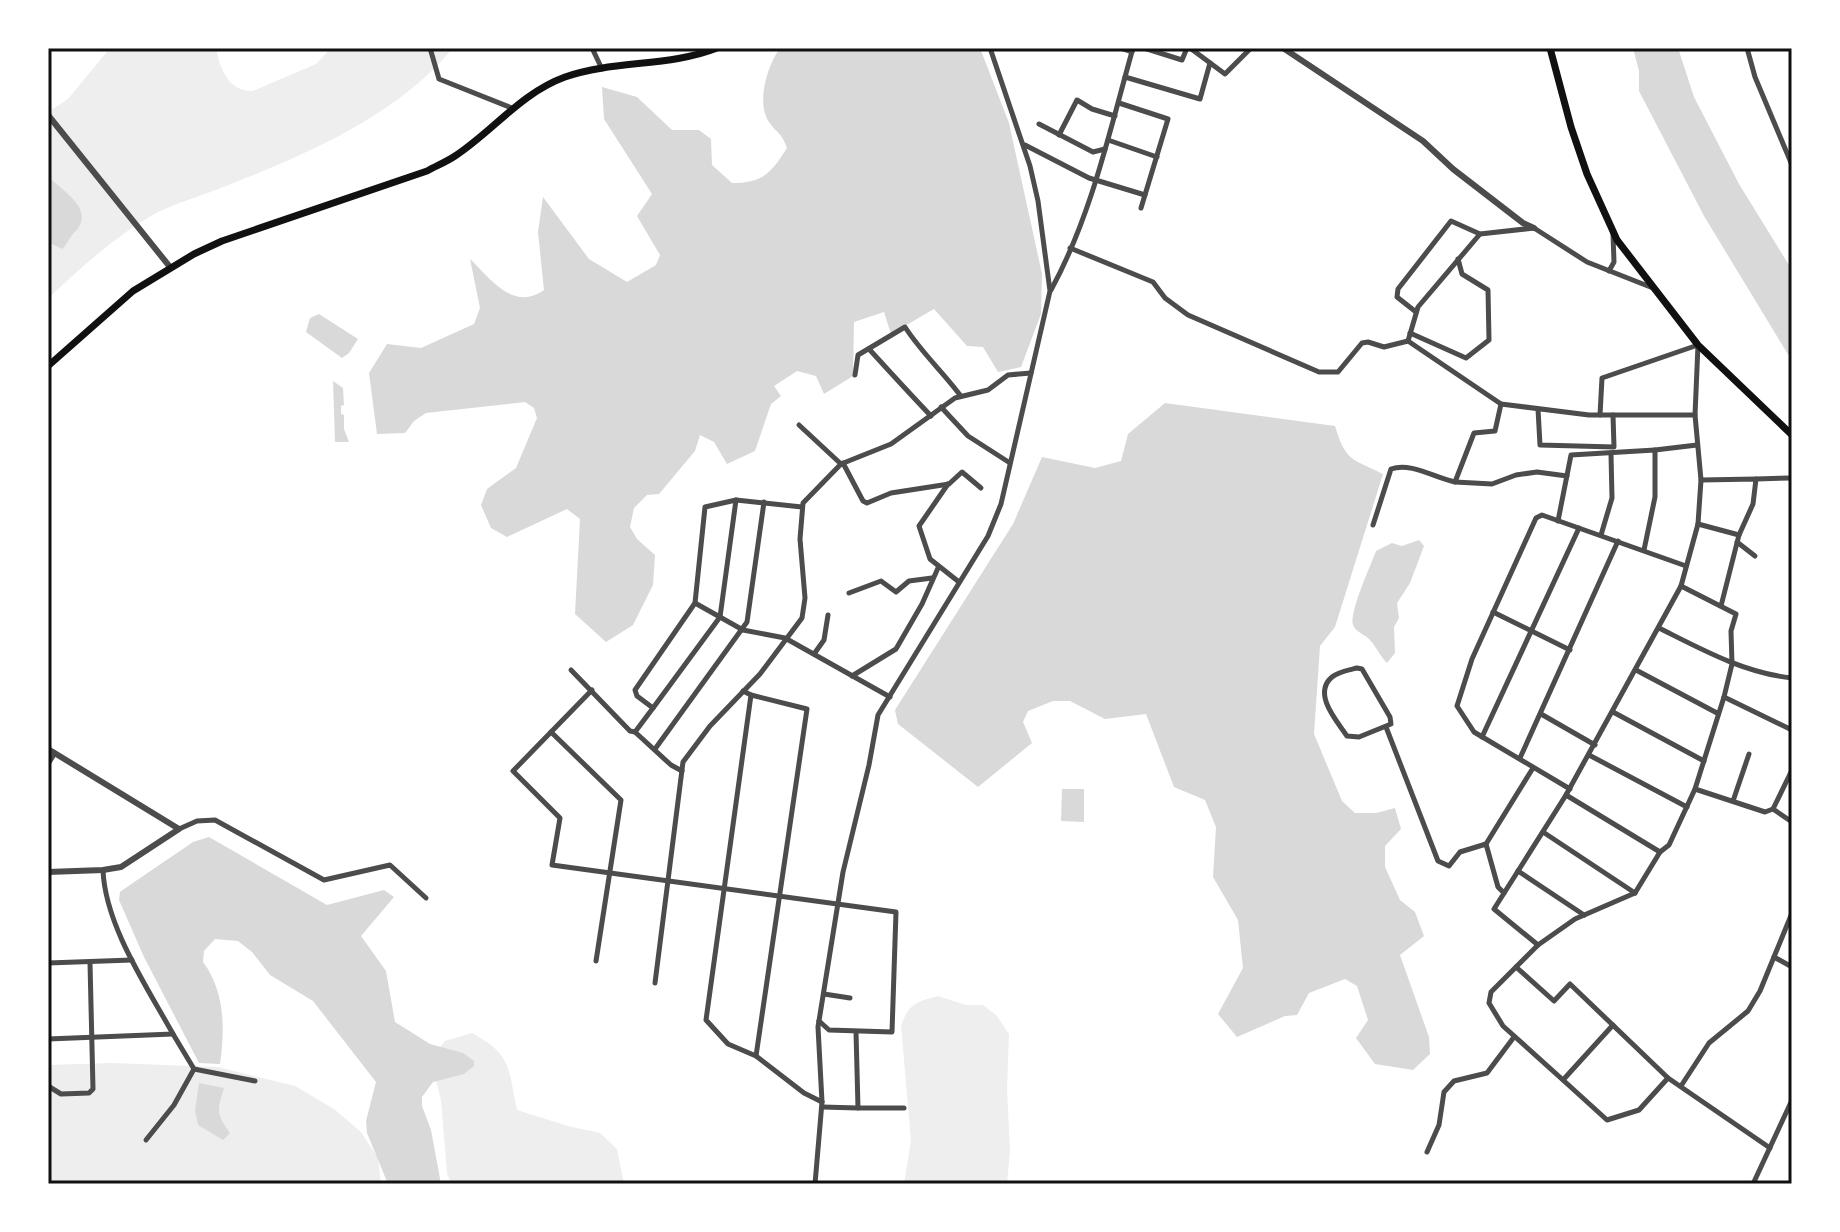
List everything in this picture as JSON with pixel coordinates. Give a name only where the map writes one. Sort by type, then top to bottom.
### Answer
[{"type":"main road","points":[[48,366],[133,291],[170,267],[222,241],[427,171],[455,156],[512,108],[564,78],[687,58],[717,48]]},
{"type":"main road","points":[[1550,48],[1587,174],[1612,229],[1698,345],[1792,435]]},
{"type":"street","points":[[430,48],[439,79],[512,108]]},
{"type":"street","points":[[592,48],[602,70]]},
{"type":"street","points":[[990,48],[1024,145],[1038,201],[1050,291]]},
{"type":"street","points":[[815,1184],[822,1104],[819,1021],[837,904],[878,715],[988,536],[1001,504],[1050,291],[1095,180],[1133,50],[1120,48]]},
{"type":"street","points":[[1144,48],[1182,60],[1188,48],[1225,74],[1251,48]]},
{"type":"street","points":[[1283,48],[1413,134],[1523,223],[1587,262],[1654,289]]},
{"type":"street","points":[[1747,48],[1755,77],[1792,165]]},
{"type":"street","points":[[1125,77],[1200,99],[1210,63]]},
{"type":"street","points":[[1059,135],[1077,100],[1115,116]]},
{"type":"street","points":[[1119,103],[1168,119],[1141,208]]},
{"type":"street","points":[[48,115],[170,267]]},
{"type":"street","points":[[1039,124],[1093,152],[1105,149]]},
{"type":"street","points":[[1108,140],[1157,157]]},
{"type":"street","points":[[1024,145],[1095,180],[1145,195]]},
{"type":"street","points":[[1416,312],[1397,297],[1398,289],[1451,221],[1480,234],[1534,228]]},
{"type":"street","points":[[1609,271],[1614,262],[1612,229]]},
{"type":"street","points":[[1408,341],[1416,312],[1480,234]]},
{"type":"street","points":[[1070,248],[1153,282],[1165,298],[1188,315],[1319,372],[1338,372],[1362,343],[1384,347],[1408,341],[1501,404],[1600,415],[1695,415]]},
{"type":"street","points":[[1410,333],[1466,358],[1489,340],[1488,290],[1462,274],[1458,259]]},
{"type":"street","points":[[855,375],[858,355],[905,327],[918,347],[960,395]]},
{"type":"street","points":[[1538,945],[1494,909],[1568,792],[1681,586],[1698,524],[1701,480],[1695,415],[1698,345],[1661,355],[1602,378],[1600,415]]},
{"type":"street","points":[[869,349],[896,382],[913,394],[931,416]]},
{"type":"street","points":[[655,983],[683,762],[710,726],[760,674],[802,618],[805,598],[800,539],[802,507],[818,486],[842,464],[891,444],[960,395],[988,390],[1008,375],[1031,373]]},
{"type":"street","points":[[1455,482],[1474,433],[1495,431],[1501,404]]},
{"type":"street","points":[[941,407],[968,436],[1010,463]]},
{"type":"street","points":[[1538,409],[1540,445],[1614,447],[1613,415]]},
{"type":"street","points":[[799,425],[833,460],[842,464],[867,503],[891,493],[949,484]]},
{"type":"street","points":[[1558,521],[1571,455],[1697,445]]},
{"type":"street","points":[[1644,550],[1655,497],[1655,450]]},
{"type":"street","points":[[1601,535],[1612,498],[1611,454]]},
{"type":"street","points":[[1373,525],[1391,469],[1398,467],[1455,482],[1492,484],[1516,475],[1537,472],[1567,476]]},
{"type":"street","points":[[959,582],[930,559],[919,526],[949,484],[962,472],[981,488]]},
{"type":"street","points":[[1701,480],[1791,478]]},
{"type":"street","points":[[1721,606],[1738,539],[1753,504],[1756,479]]},
{"type":"street","points":[[653,708],[637,696],[635,690],[695,603],[705,507],[736,500],[802,507]]},
{"type":"street","points":[[635,732],[720,617],[736,500]]},
{"type":"street","points":[[655,749],[747,622],[764,502]]},
{"type":"street","points":[[1660,852],[1520,758],[1474,732],[1457,706],[1472,659],[1536,518],[1542,515],[1686,566]]},
{"type":"street","points":[[1698,524],[1738,539],[1755,556]]},
{"type":"street","points":[[1482,737],[1579,528]]},
{"type":"street","points":[[1520,758],[1618,541]]},
{"type":"street","points":[[852,676],[896,649],[938,568]]},
{"type":"street","points":[[849,593],[881,581],[896,592],[909,581],[933,578]]},
{"type":"street","points":[[1668,1078],[1639,1110],[1607,1120],[1514,1037],[1489,1003],[1491,992],[1538,945],[1584,916],[1635,893],[1660,852],[1669,845],[1687,807],[1724,697],[1732,662],[1731,631],[1736,614],[1681,586]]},
{"type":"street","points":[[695,603],[743,630],[785,638],[890,697]]},
{"type":"street","points":[[1493,612],[1570,650]]},
{"type":"street","points":[[814,654],[824,640],[828,615]]},
{"type":"street","points":[[1659,628],[1726,662],[1771,676],[1792,678]]},
{"type":"street","points":[[1362,669],[1390,717],[1391,724],[1386,727],[1359,737],[1347,736],[1325,702],[1329,680],[1345,672],[1362,669]]},
{"type":"street","points":[[571,670],[630,731],[682,771]]},
{"type":"street","points":[[1636,670],[1717,713]]},
{"type":"street","points":[[592,690],[513,771],[560,818],[552,865],[896,912],[892,1032],[829,1030],[819,1021]]},
{"type":"street","points":[[743,691],[807,709],[756,1056]]},
{"type":"street","points":[[751,695],[706,1020],[728,1044],[756,1056],[822,1104],[904,1108]]},
{"type":"street","points":[[1724,697],[1792,730]]},
{"type":"street","points":[[1613,712],[1704,761]]},
{"type":"street","points":[[1541,714],[1595,745]]},
{"type":"street","points":[[1386,727],[1438,861],[1449,866],[1460,852],[1486,844],[1533,768]]},
{"type":"street","points":[[551,732],[621,800],[596,961]]},
{"type":"street","points":[[48,764],[52,751],[179,829]]},
{"type":"street","points":[[1733,801],[1749,754]]},
{"type":"street","points":[[1589,755],[1687,807]]},
{"type":"street","points":[[1695,789],[1765,812],[1773,809],[1792,770]]},
{"type":"street","points":[[1773,809],[1792,822]]},
{"type":"street","points":[[48,872],[121,867],[179,829],[197,821],[215,820],[324,880],[390,865],[426,898]]},
{"type":"street","points":[[1543,832],[1635,893]]},
{"type":"street","points":[[1486,844],[1498,887],[1504,893]]},
{"type":"street","points":[[103,870],[103,883],[111,912],[132,960],[194,1069],[255,1081]]},
{"type":"street","points":[[1518,871],[1584,916]]},
{"type":"street","points":[[1681,1086],[1709,1043],[1748,1011],[1792,913]]},
{"type":"street","points":[[1774,957],[1792,967]]},
{"type":"street","points":[[48,963],[132,960]]},
{"type":"street","points":[[48,1086],[61,1094],[89,1093],[93,1089],[90,963]]},
{"type":"street","points":[[1516,967],[1554,1001],[1570,984],[1668,1078],[1770,1148]]},
{"type":"street","points":[[824,994],[850,998]]},
{"type":"street","points":[[1563,1080],[1613,1025]]},
{"type":"street","points":[[856,1032],[858,1108]]},
{"type":"street","points":[[48,1039],[173,1034]]},
{"type":"street","points":[[1427,1152],[1439,1125],[1444,1092],[1454,1081],[1487,1073],[1514,1037]]},
{"type":"street","points":[[146,1140],[174,1105],[194,1069]]},
{"type":"street","points":[[1753,1184],[1792,1100]]},
{"type":"shaded area","points":[[110,48],[216,48],[227,78],[238,88],[253,91],[316,64],[331,48],[453,48],[405,94],[348,131],[287,161],[166,208],[144,220],[100,252],[48,299],[48,112],[68,99]]},
{"type":"shaded area","points":[[780,48],[980,48],[1009,123],[1042,274],[1041,314],[1021,367],[998,372],[983,347],[967,346],[934,309],[891,334],[884,312],[854,322],[853,376],[824,394],[816,376],[797,371],[774,386],[781,396],[771,404],[755,451],[727,464],[714,442],[700,435],[695,451],[659,494],[647,495],[634,508],[630,527],[637,539],[655,555],[653,585],[633,625],[606,642],[575,614],[580,519],[567,509],[507,537],[491,528],[481,505],[487,489],[516,468],[537,418],[534,408],[525,402],[426,413],[414,421],[405,433],[377,434],[369,373],[387,344],[421,348],[474,324],[480,308],[470,259],[494,283],[512,295],[533,296],[544,290],[538,232],[543,197],[589,259],[627,282],[656,265],[660,255],[637,216],[652,194],[604,119],[602,87],[637,97],[672,130],[699,130],[711,139],[712,165],[732,183],[751,181],[771,170],[787,148],[781,135],[769,122],[763,105],[767,74]]},
{"type":"shaded area","points":[[1633,48],[1678,48],[1694,97],[1739,184],[1792,270],[1792,361],[1704,216],[1639,91],[1639,71]]},
{"type":"shaded area","points":[[51,179],[81,211],[80,226],[62,249],[48,242],[48,180]]},
{"type":"shaded area","points":[[319,314],[358,339],[342,358],[306,332],[310,318]]},
{"type":"shaded area","points":[[333,381],[343,388],[341,414],[344,415],[344,429],[349,442],[335,442]]},
{"type":"shaded area","points":[[1165,403],[1335,426],[1351,458],[1383,474],[1335,627],[1320,646],[1314,734],[1342,801],[1355,813],[1376,813],[1395,808],[1401,829],[1385,846],[1385,867],[1400,900],[1415,912],[1424,936],[1400,955],[1429,1037],[1430,1054],[1413,1070],[1375,1064],[1356,1038],[1368,1020],[1357,986],[1345,979],[1309,993],[1297,1015],[1285,1016],[1237,1037],[1218,1014],[1243,968],[1238,920],[1213,877],[1216,827],[1205,800],[1174,787],[1146,714],[1105,719],[1070,701],[1053,701],[1028,711],[1023,722],[1032,743],[978,787],[898,724],[895,710],[1013,524],[1042,457],[1095,468],[1121,461],[1128,434]]},
{"type":"shaded area","points":[[1419,540],[1424,546],[1410,583],[1397,603],[1399,618],[1394,627],[1395,653],[1387,663],[1370,640],[1354,627],[1354,610],[1376,551],[1392,543],[1402,546]]},
{"type":"shaded area","points":[[1062,789],[1084,789],[1084,822],[1061,821]]},
{"type":"shaded area","points":[[209,837],[327,905],[384,890],[394,897],[361,936],[386,971],[395,1022],[430,1044],[463,1053],[474,1061],[474,1066],[464,1074],[433,1082],[422,1097],[441,1184],[388,1184],[367,1133],[366,1121],[376,1082],[313,1001],[270,975],[252,952],[238,941],[215,939],[204,951],[203,962],[216,985],[222,1011],[223,1037],[220,1064],[199,1063],[144,957],[119,900],[120,892],[124,889],[193,842]]},
{"type":"shaded area","points":[[938,996],[966,1005],[983,1005],[996,1015],[1009,1034],[1007,1089],[1010,1150],[1007,1184],[904,1184],[911,1141],[901,1025],[915,1004]]},
{"type":"shaded area","points":[[472,1033],[502,1056],[510,1073],[517,1110],[600,1133],[617,1149],[624,1184],[451,1184],[447,1173],[441,1100],[431,1062],[445,1041]]},
{"type":"shaded area","points":[[112,1063],[218,1067],[295,1086],[334,1109],[361,1132],[378,1158],[381,1184],[48,1184],[48,1065]]},
{"type":"shaded area","points":[[199,1083],[224,1088],[219,1112],[230,1133],[223,1140],[198,1125],[195,1110]]}]
